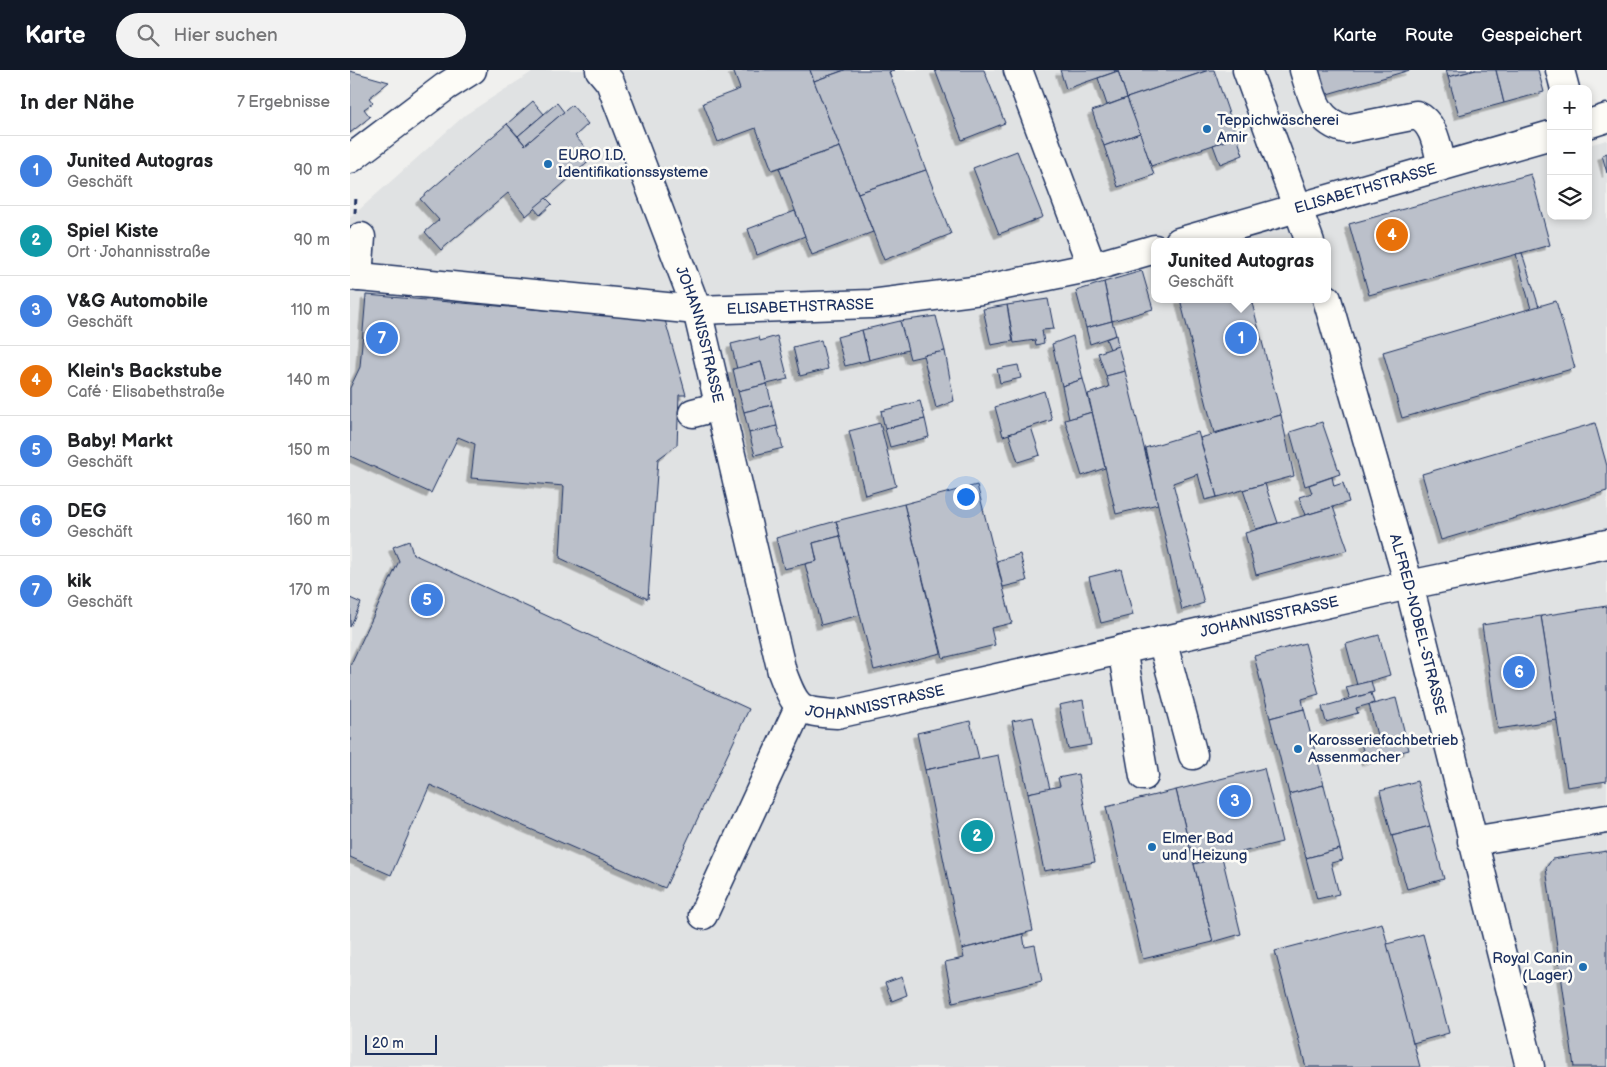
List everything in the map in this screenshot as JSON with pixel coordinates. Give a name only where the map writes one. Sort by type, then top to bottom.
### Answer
[{"type":"street","points":[[350,160],[445,87],[472,70]]},
{"type":"street","name":"JOHANNISSTRASSE","points":[[600,70],[610,82],[697,310],[782,672],[790,693],[799,708],[813,712],[837,714],[1409,585],[1607,544]]},
{"type":"street","points":[[1018,70],[1092,267]]},
{"type":"street","points":[[1247,70],[1309,238]]},
{"type":"street","points":[[1304,70],[1316,108],[1325,119],[1336,126],[1346,129],[1416,115],[1424,119],[1432,131],[1442,166]]},
{"type":"street","points":[[1560,70],[1564,85]]},
{"type":"street","points":[[1592,123],[1607,118]]},
{"type":"street","name":"ELISABETHSTRASSE","points":[[1192,238],[1298,206],[1547,136]]},
{"type":"street","name":"ELISABETHSTRASSE","points":[[360,237],[354,277],[697,310],[871,304],[982,290],[1092,267],[1151,250]]},
{"type":"street","name":"ALFRED-NOBEL-STRASSE","points":[[1328,303],[1409,585],[1530,1067]]},
{"type":"street","points":[[692,413],[720,406]]},
{"type":"street","points":[[1162,640],[1193,755]]},
{"type":"street","points":[[1122,649],[1144,776]]},
{"type":"street","points":[[703,915],[799,708]]},
{"type":"street","points":[[1472,841],[1607,819]]},
{"type":"path","points":[[350,200],[356,196]]},
{"type":"shaded area","points":[[535,70],[1554,70],[1552,85],[1547,85],[1547,220],[1592,220],[1592,144],[1607,140],[1607,1067],[350,1067],[350,218],[465,115]]},
{"type":"building","points":[[733,70],[810,70],[840,147],[772,170],[756,128],[718,142],[703,103],[740,89]]},
{"type":"building","points":[[810,70],[845,70],[814,81]]},
{"type":"building","points":[[845,70],[894,70],[889,72],[926,170],[858,193],[814,81]]},
{"type":"building","points":[[935,70],[984,70],[1005,123],[962,140]]},
{"type":"building","points":[[1060,70],[1114,70],[1115,72],[1066,89]]},
{"type":"building","points":[[1114,70],[1209,70],[1127,98],[1118,71]]},
{"type":"building","points":[[1209,70],[1214,70],[1237,137],[1151,166],[1127,98]]},
{"type":"building","points":[[1309,70],[1410,70],[1317,97]]},
{"type":"building","points":[[1446,70],[1476,70],[1448,77]]},
{"type":"building","points":[[1476,70],[1496,70],[1504,103],[1459,115],[1448,77]]},
{"type":"building","points":[[1496,70],[1538,70],[1544,92],[1504,103]]},
{"type":"building","points":[[350,71],[389,82],[369,98],[373,103],[364,109],[370,117],[350,133]]},
{"type":"building","points":[[1118,71],[1127,98],[1107,105],[1098,78]]},
{"type":"building","points":[[1127,98],[1140,133],[1104,146],[1092,111]]},
{"type":"building","points":[[533,101],[544,114],[518,136],[507,124]]},
{"type":"building","points":[[557,103],[564,112],[525,145],[518,136]]},
{"type":"building","points":[[572,105],[588,124],[575,136],[594,157],[526,216],[508,193],[441,250],[425,232],[439,220],[420,199],[507,124],[525,145]]},
{"type":"building","points":[[1140,133],[1154,175],[1118,187],[1104,146]]},
{"type":"building","points":[[1237,137],[1243,155],[1220,164],[1213,145]]},
{"type":"building","points":[[840,147],[873,232],[812,255],[779,168]]},
{"type":"building","points":[[1017,151],[1043,217],[999,234],[973,168]]},
{"type":"building","points":[[1607,153],[1607,173],[1602,155]]},
{"type":"building","points":[[926,170],[951,234],[884,260],[858,193]]},
{"type":"building","points":[[1531,174],[1550,245],[1369,295],[1349,224]]},
{"type":"building","points":[[546,198],[552,204],[540,215],[534,208]]},
{"type":"building","points":[[795,211],[805,236],[757,255],[748,229]]},
{"type":"building","points":[[1522,253],[1539,307],[1531,309],[1516,254]]},
{"type":"building","points":[[1142,271],[1153,309],[1112,321],[1104,282]]},
{"type":"building","points":[[1104,282],[1112,321],[1086,328],[1076,291]]},
{"type":"building","points":[[366,295],[665,320],[686,395],[679,395],[677,445],[658,459],[648,599],[560,558],[564,486],[471,478],[475,444],[458,437],[431,493],[350,456],[350,388],[360,367]]},
{"type":"building","points":[[1048,299],[1054,329],[1042,330],[1044,343],[1036,345],[1035,340],[1014,343],[1007,305]]},
{"type":"building","points":[[1556,301],[1575,368],[1402,418],[1383,352]]},
{"type":"building","points":[[1181,303],[1252,303],[1281,415],[1214,433]]},
{"type":"building","points":[[1007,305],[1013,341],[991,345],[983,309]]},
{"type":"building","points":[[936,316],[945,351],[910,359],[900,321]]},
{"type":"building","points":[[900,321],[908,350],[869,360],[862,330]]},
{"type":"building","points":[[1112,321],[1116,335],[1090,344],[1086,328]]},
{"type":"building","points":[[862,330],[869,360],[845,366],[837,337]]},
{"type":"building","points":[[1116,335],[1118,346],[1110,349],[1106,339]]},
{"type":"building","points":[[777,336],[788,379],[767,384],[761,362],[737,369],[731,344],[759,337],[760,341]]},
{"type":"building","points":[[1073,336],[1083,379],[1062,386],[1052,344]]},
{"type":"building","points":[[821,340],[828,369],[800,376],[793,347]]},
{"type":"building","points":[[1118,346],[1125,371],[1106,376],[1098,353]]},
{"type":"building","points":[[945,351],[954,401],[936,408],[923,355]]},
{"type":"building","points":[[761,362],[767,384],[738,391],[733,369]]},
{"type":"building","points":[[1018,365],[1021,378],[1000,383],[997,369]]},
{"type":"building","points":[[1125,371],[1158,504],[1116,514],[1088,394],[1109,387],[1106,376]]},
{"type":"building","points":[[1083,379],[1092,412],[1069,419],[1062,386]]},
{"type":"building","points":[[767,384],[772,405],[744,412],[738,391]]},
{"type":"building","points":[[1044,391],[1052,420],[1003,436],[995,407]]},
{"type":"building","points":[[920,401],[925,419],[885,429],[881,411]]},
{"type":"building","points":[[772,405],[777,426],[749,433],[744,412]]},
{"type":"building","points":[[1092,412],[1105,468],[1082,476],[1065,420]]},
{"type":"building","points":[[1281,415],[1294,476],[1217,497],[1200,438]]},
{"type":"building","points":[[925,419],[929,437],[890,447],[885,429]]},
{"type":"building","points":[[1322,422],[1340,474],[1305,486],[1290,432]]},
{"type":"building","points":[[880,423],[896,486],[865,495],[849,431]]},
{"type":"building","points":[[1595,423],[1607,466],[1607,491],[1441,540],[1422,474]]},
{"type":"building","points":[[777,426],[783,448],[755,455],[749,433]]},
{"type":"building","points":[[1031,427],[1040,455],[1018,462],[1009,434]]},
{"type":"building","points":[[1198,432],[1217,497],[1205,500],[1198,474],[1173,483],[1204,603],[1182,610],[1145,448]]},
{"type":"building","points":[[1332,477],[1334,486],[1343,483],[1349,502],[1306,515],[1299,497],[1312,493],[1309,485]]},
{"type":"building","points":[[1265,484],[1278,523],[1256,529],[1243,490]]},
{"type":"building","points":[[977,485],[1012,623],[991,628],[995,645],[943,658],[904,504]]},
{"type":"building","points":[[904,504],[941,653],[874,670],[836,521]]},
{"type":"building","points":[[1333,507],[1348,550],[1256,575],[1245,533]]},
{"type":"building","points":[[836,521],[840,536],[813,543],[817,561],[784,569],[776,538]]},
{"type":"building","points":[[840,536],[860,615],[821,625],[805,564],[817,561],[813,543]]},
{"type":"building","points":[[409,541],[413,554],[749,709],[665,888],[430,785],[391,875],[350,857],[350,666],[399,561],[393,547]]},
{"type":"building","points":[[1020,554],[1027,581],[1003,587],[997,561]]},
{"type":"building","points":[[1121,569],[1133,615],[1101,623],[1089,577]]},
{"type":"building","points":[[350,598],[361,603],[350,627]]},
{"type":"building","points":[[1607,606],[1607,781],[1567,787],[1541,616]]},
{"type":"building","points":[[1541,616],[1557,720],[1498,729],[1482,625]]},
{"type":"building","points":[[1379,635],[1390,675],[1357,685],[1346,644]]},
{"type":"building","points":[[1305,643],[1319,694],[1302,699],[1304,709],[1270,718],[1254,656]]},
{"type":"building","points":[[1371,681],[1374,692],[1350,699],[1346,687]]},
{"type":"building","points":[[1371,693],[1374,703],[1356,708],[1358,713],[1326,722],[1322,707]]},
{"type":"building","points":[[1396,698],[1409,750],[1366,761],[1361,743],[1378,739],[1369,705]]},
{"type":"building","points":[[1083,700],[1091,745],[1068,749],[1059,705]]},
{"type":"building","points":[[1304,709],[1324,785],[1289,794],[1270,718]]},
{"type":"building","points":[[1033,717],[1050,789],[1028,793],[1012,721]]},
{"type":"building","points":[[970,721],[979,759],[925,770],[917,733]]},
{"type":"building","points":[[998,755],[1033,931],[962,949],[925,770]]},
{"type":"building","points":[[1264,768],[1282,842],[1194,864],[1176,790]]},
{"type":"building","points":[[1078,774],[1095,862],[1044,871],[1028,793],[1060,786],[1058,778]]},
{"type":"building","points":[[1417,781],[1430,826],[1392,836],[1380,791]]},
{"type":"building","points":[[1324,785],[1340,849],[1306,858],[1289,794]]},
{"type":"building","points":[[1176,790],[1213,942],[1143,959],[1106,807]]},
{"type":"building","points":[[1430,826],[1444,879],[1407,889],[1392,836]]},
{"type":"building","points":[[1340,849],[1343,860],[1331,863],[1339,894],[1317,899],[1306,858]]},
{"type":"building","name":"Royal Canin (Lager)","points":[[1607,851],[1607,1067],[1574,1067],[1546,868],[1552,859]]},
{"type":"building","points":[[1222,857],[1241,934],[1213,942],[1194,864]]},
{"type":"building","points":[[1382,923],[1420,1067],[1306,1067],[1275,951]]},
{"type":"building","points":[[1023,934],[1025,947],[1035,945],[1042,981],[953,1002],[945,962],[964,958],[962,949]]},
{"type":"building","points":[[1423,934],[1449,1033],[1413,1043],[1387,944]]},
{"type":"building","points":[[902,977],[907,995],[892,1001],[885,983]]},
{"type":"place","name":"Teppichwäscherei Amir","points":[[1207,129]]},
{"type":"place","name":"EURO I.D. Identifikationssysteme","points":[[548,164]]},
{"type":"place","name":"Klein's Backstube","points":[[1392,235]]},
{"type":"place","name":"kik","points":[[382,338]]},
{"type":"place","name":"Junited Autogras","points":[[1241,338]]},
{"type":"place","name":"Baby! Markt","points":[[427,600]]},
{"type":"place","name":"DEG","points":[[1519,672]]},
{"type":"place","name":"Karosseriefachbetrieb Assenmacher","points":[[1298,749]]},
{"type":"place","name":"V&G Automobile","points":[[1235,801]]},
{"type":"place","name":"Spiel Kiste","points":[[977,836]]},
{"type":"place","name":"Elmer Bad und Heizung","points":[[1152,847]]},
{"type":"place","name":"Royal Canin (Lager)","points":[[1583,967]]}]
